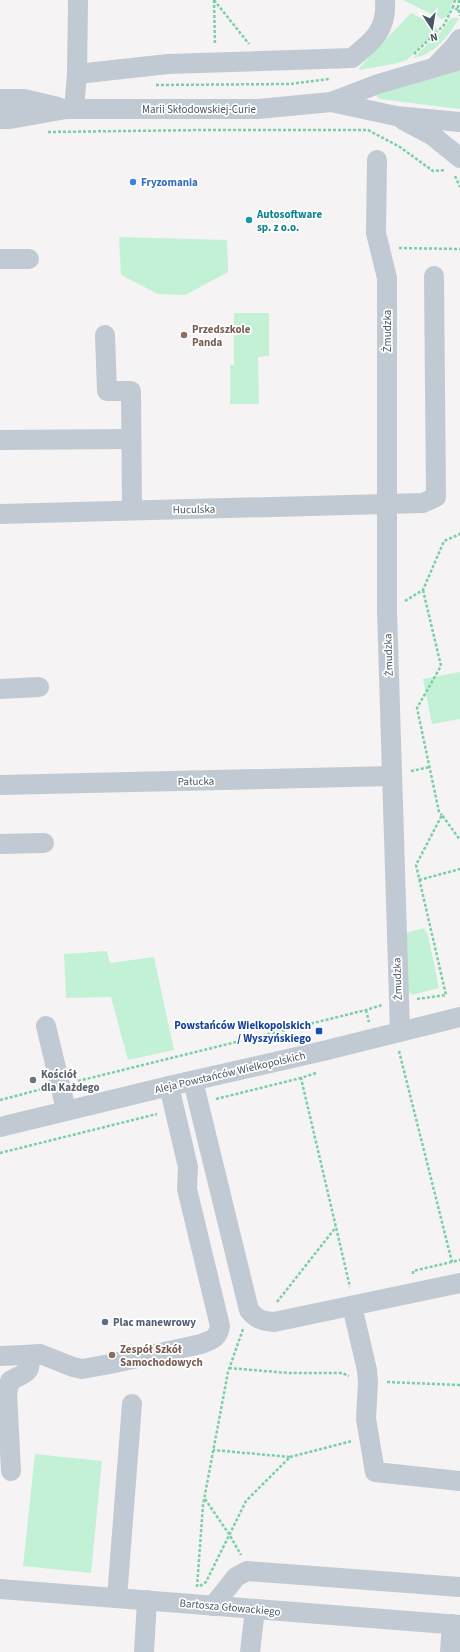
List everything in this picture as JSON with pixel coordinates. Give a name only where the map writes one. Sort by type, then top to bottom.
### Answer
[{"type":"street","points":[[70,109],[77,74],[78,0]]},
{"type":"street","points":[[77,74],[168,64],[352,58],[368,45],[380,31],[386,15],[385,0]]},
{"type":"street","points":[[434,68],[454,48],[460,39]]},
{"type":"street","name":"Marii Skłodowskiej-Curie","points":[[0,119],[10,119],[70,109],[258,109],[331,102],[378,84],[460,60]]},
{"type":"street","name":"Marii Skłodowskiej-Curie","points":[[0,99],[24,99],[70,109]]},
{"type":"street","name":"Marii Skłodowskiej-Curie","points":[[331,102],[396,116],[460,122]]},
{"type":"street","points":[[396,116],[433,136],[460,158]]},
{"type":"street","name":"Żmudzka","points":[[377,160],[376,233],[387,278],[387,611],[400,1032]]},
{"type":"street","points":[[0,259],[29,259]]},
{"type":"street","name":"Huculska","points":[[0,514],[423,503],[436,497],[434,276]]},
{"type":"street","points":[[106,335],[107,391],[131,391],[132,510]]},
{"type":"street","points":[[0,440],[131,439]]},
{"type":"street","points":[[0,688],[39,687]]},
{"type":"street","name":"Pałucka","points":[[0,785],[392,776]]},
{"type":"street","points":[[0,844],[44,843]]},
{"type":"street","name":"Aleja Powstańców Wielkopolskich","points":[[0,1127],[460,1017]]},
{"type":"street","points":[[46,1026],[66,1110]]},
{"type":"street","points":[[193,1081],[249,1310],[255,1318],[263,1321],[274,1322],[351,1299],[460,1283]]},
{"type":"street","points":[[0,1356],[40,1354],[82,1368],[110,1364],[201,1344],[214,1339],[219,1333],[220,1326],[187,1189],[188,1167],[169,1086]]},
{"type":"street","points":[[351,1299],[368,1382],[366,1419],[375,1472],[460,1481]]},
{"type":"street","points":[[11,1471],[7,1392],[10,1381],[24,1374],[28,1370],[30,1363],[28,1357],[24,1354]]},
{"type":"street","points":[[117,1598],[132,1404]]},
{"type":"street","points":[[213,1606],[236,1577],[247,1571],[460,1587]]},
{"type":"street","name":"Bartosza Głowackiego","points":[[0,1589],[456,1624]]},
{"type":"street","points":[[144,1652],[147,1600]]},
{"type":"street","points":[[250,1652],[254,1609]]},
{"type":"street","points":[[450,1652],[456,1624]]},
{"type":"path","points":[[214,0],[263,62]]},
{"type":"path","points":[[214,0],[216,63]]},
{"type":"path","points":[[455,0],[453,7],[459,11]]},
{"type":"path","points":[[459,0],[460,16]]},
{"type":"path","points":[[48,132],[368,130],[400,147],[433,171],[452,170],[460,187]]},
{"type":"path","points":[[380,248],[460,249]]},
{"type":"path","points":[[387,611],[423,590],[444,542],[460,534]]},
{"type":"path","points":[[423,590],[441,666],[417,708],[439,812],[460,840]]},
{"type":"path","points":[[416,999],[446,995],[416,865],[442,815]]},
{"type":"path","points":[[419,880],[460,869]]},
{"type":"path","points":[[0,1100],[366,1010],[387,1003]]},
{"type":"path","points":[[366,1010],[369,1023]]},
{"type":"path","points":[[391,1051],[399,1049],[452,1262]]},
{"type":"path","points":[[198,1103],[301,1078],[323,1071]]},
{"type":"path","points":[[301,1078],[336,1227],[351,1299]]},
{"type":"path","points":[[0,1153],[174,1110]]},
{"type":"path","points":[[276,1303],[336,1227]]},
{"type":"path","points":[[249,1310],[229,1368],[213,1450],[204,1499],[197,1589],[206,1582],[246,1501],[290,1457]]},
{"type":"path","points":[[229,1368],[289,1373],[342,1373],[368,1382],[460,1385]]},
{"type":"path","points":[[213,1450],[290,1457],[369,1437]]},
{"type":"path","points":[[204,1499],[229,1534],[243,1560],[247,1571]]},
{"type":"green space","points":[[403,0],[453,0],[448,16],[442,19]]},
{"type":"green space","points":[[411,13],[435,25],[437,30],[407,60],[360,70],[359,68]]},
{"type":"green space","points":[[451,18],[459,18],[446,38],[428,53],[413,58],[441,32]]},
{"type":"green space","points":[[460,70],[460,109],[380,99],[377,97],[377,94]]},
{"type":"green space","points":[[119,237],[227,240],[228,272],[185,295],[158,294],[121,275]]},
{"type":"green space","points":[[234,313],[269,313],[269,356],[258,357],[259,404],[230,404],[230,365],[234,365]]},
{"type":"green space","points":[[460,672],[460,719],[432,724],[423,679]]},
{"type":"green space","points":[[424,928],[428,935],[439,988],[412,995],[411,993],[408,994],[406,933]]},
{"type":"green space","points":[[107,951],[110,963],[154,957],[174,1050],[128,1060],[111,997],[66,998],[64,954]]},
{"type":"green space","points":[[35,1454],[102,1461],[91,1573],[23,1566]]},
{"type":"place","name":"Fryzomania","points":[[133,182]]},
{"type":"place","name":"Autosoftware sp. z o.o.","points":[[249,220]]},
{"type":"place","name":"Przedszkole Panda","points":[[184,335]]},
{"type":"place","name":"Powstańców Wielkopolskich / Wyszyńskiego","points":[[319,1031]]},
{"type":"place","name":"Kościół dla Każdego","points":[[33,1080]]},
{"type":"place","name":"Plac manewrowy","points":[[105,1322]]},
{"type":"place","name":"Zespół Szkół Samochodowych","points":[[112,1355]]}]
